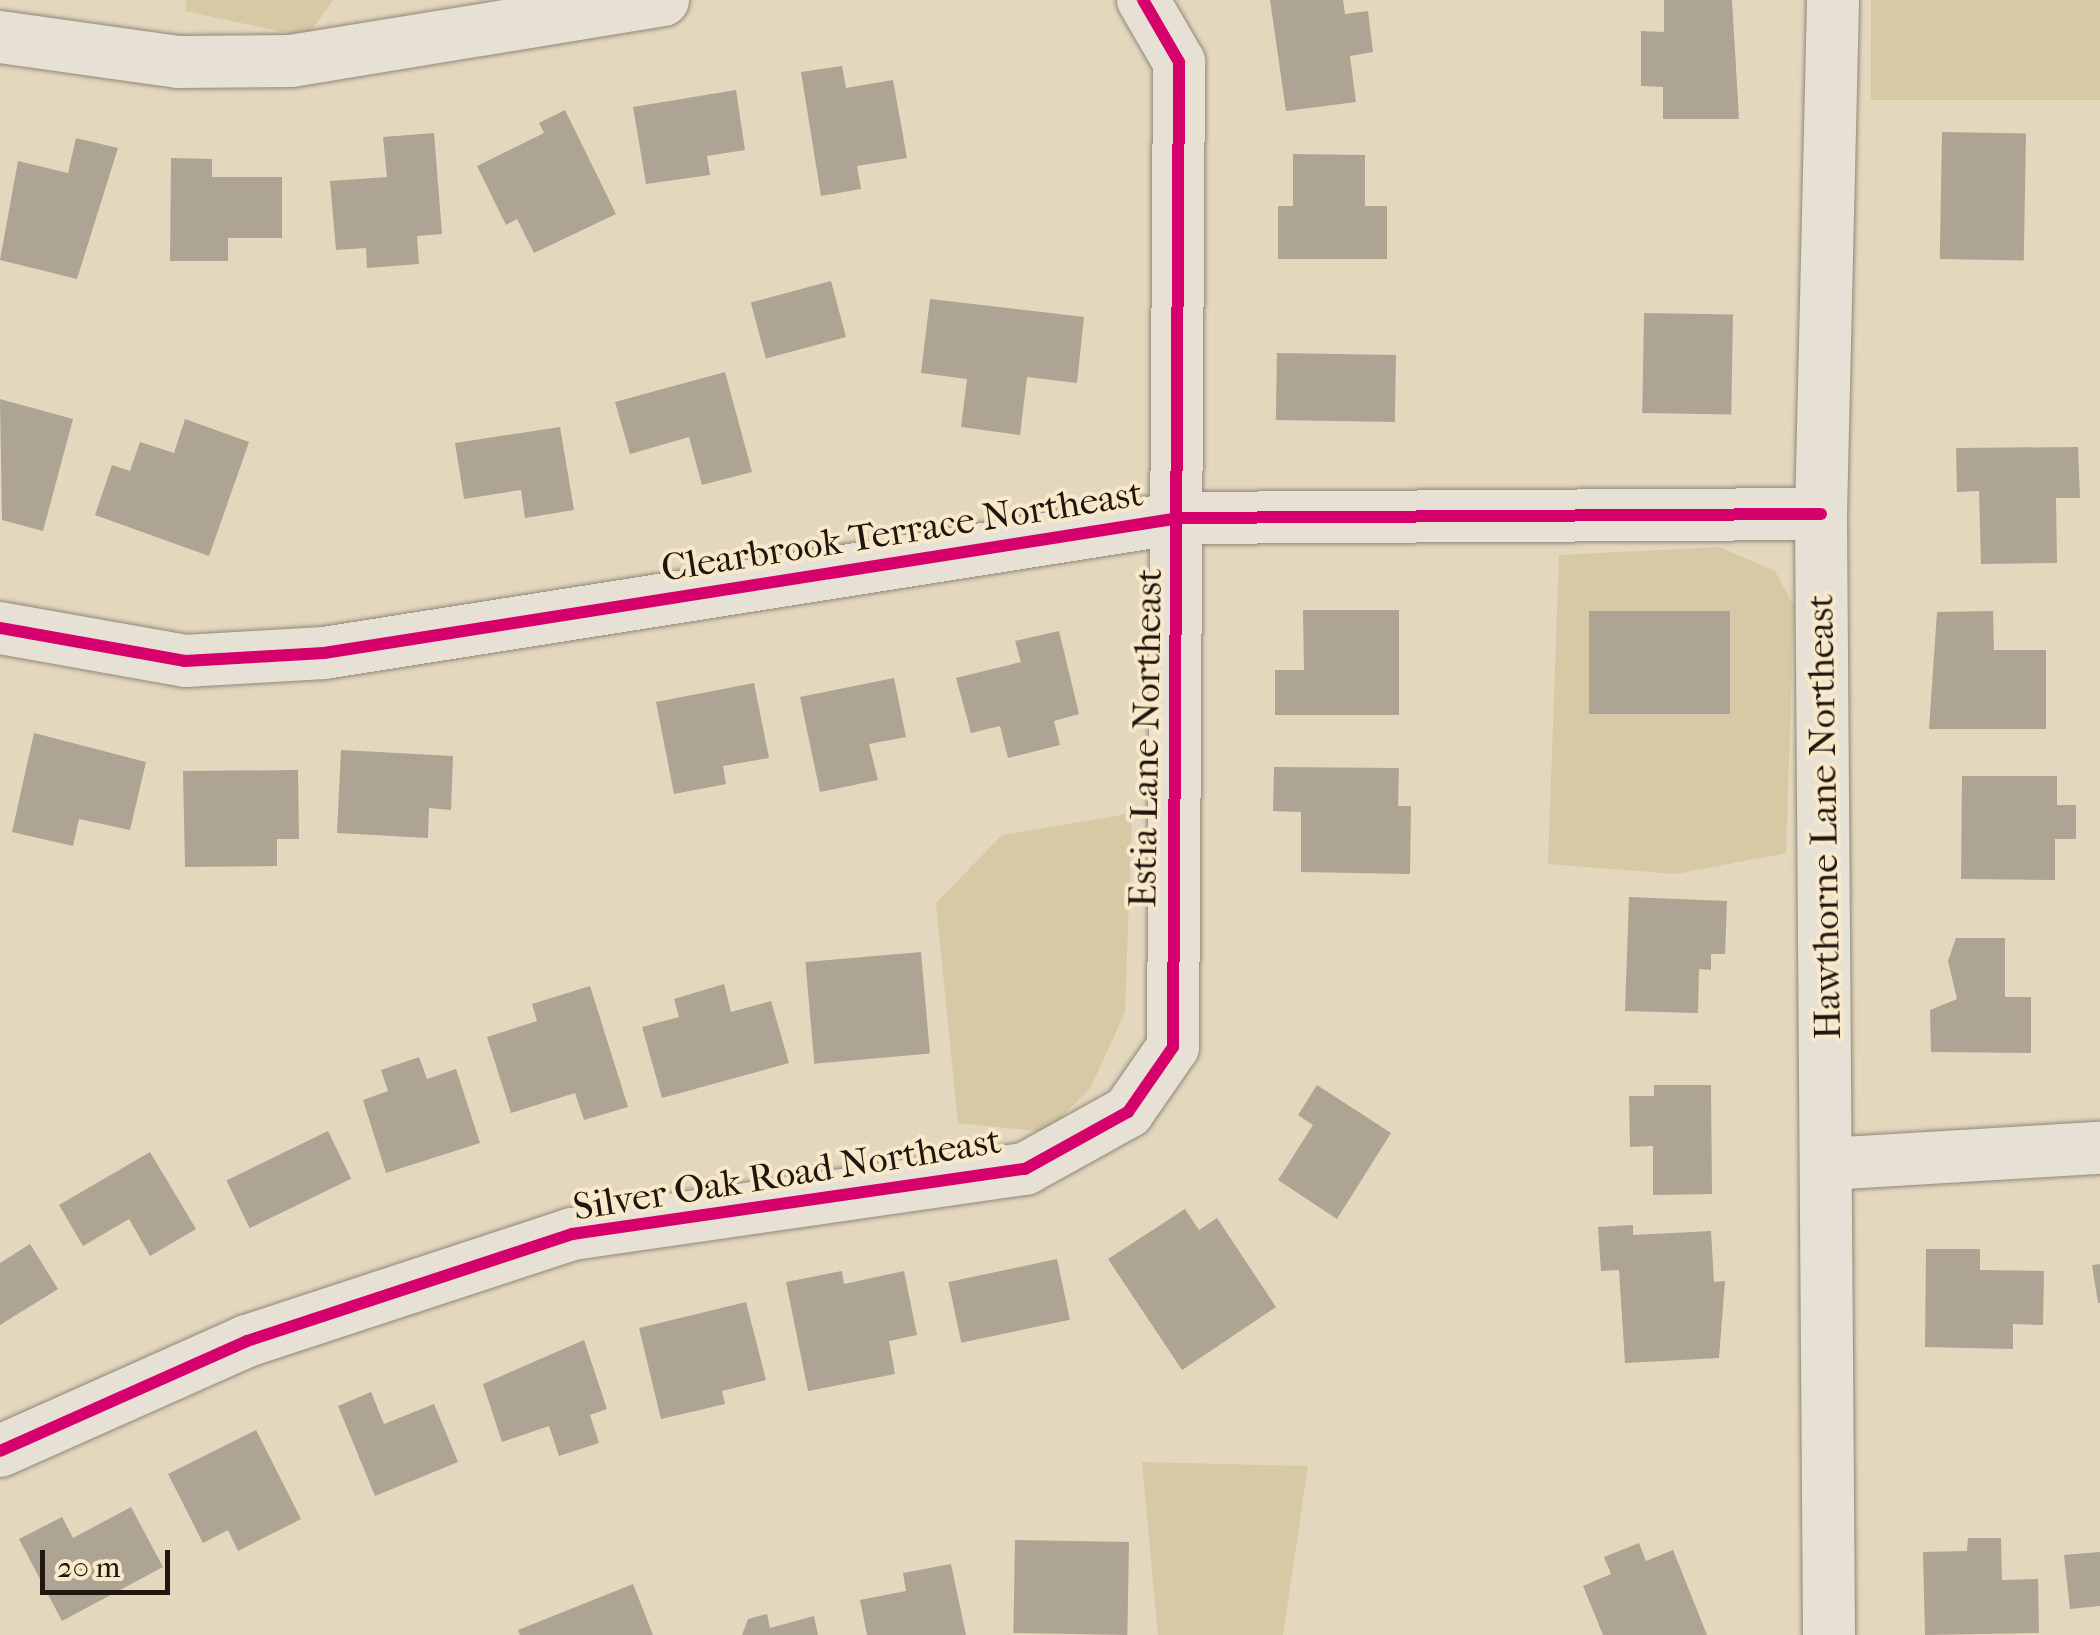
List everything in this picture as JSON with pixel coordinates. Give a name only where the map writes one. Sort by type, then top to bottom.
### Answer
[{"type":"street","points":[[0,37],[178,62],[292,62],[664,0]]},
{"type":"street","name":"Estia Lane Northeast","points":[[1128,1112],[1173,1047],[1179,62],[1143,0]]},
{"type":"street","name":"Hawthorne Lane Northeast","points":[[1829,1635],[1821,514],[1833,0]]},
{"type":"street","name":"Clearbrook Terrace Northeast","points":[[0,628],[185,661],[324,653],[1179,518],[1821,514]]},
{"type":"street","name":"Silver Oak Road Northeast","points":[[0,1451],[246,1341],[572,1234],[1025,1169],[1128,1112]]},
{"type":"street","points":[[1828,1164],[2100,1148]]},
{"type":"shaded area","points":[[187,0],[333,0],[307,37],[185,11]]},
{"type":"shaded area","points":[[1871,0],[2100,0],[2100,100],[1871,100]]},
{"type":"shaded area","points":[[1719,547],[1775,571],[1794,606],[1786,853],[1676,874],[1548,864],[1559,555]]},
{"type":"shaded area","points":[[1132,813],[1125,1012],[1090,1089],[1046,1132],[958,1123],[936,903],[1002,835]]},
{"type":"shaded area","points":[[1142,1462],[1308,1466],[1283,1635],[1158,1635]]},
{"type":"building","points":[[1270,0],[1343,0],[1345,14],[1368,11],[1373,52],[1350,56],[1356,102],[1286,111]]},
{"type":"building","points":[[1664,0],[1732,0],[1739,119],[1663,119],[1663,87],[1641,86],[1641,31],[1664,32]]},
{"type":"building","points":[[842,66],[846,88],[893,80],[907,158],[857,166],[861,189],[821,196],[801,72]]},
{"type":"building","points":[[736,90],[745,150],[707,156],[710,175],[646,184],[633,107]]},
{"type":"building","points":[[565,110],[616,214],[534,253],[517,219],[506,225],[477,166],[544,133],[539,123]]},
{"type":"building","points":[[1942,132],[2026,133],[2024,260],[1940,259]]},
{"type":"building","points":[[434,133],[442,234],[417,236],[419,264],[367,268],[366,248],[336,250],[330,181],[387,177],[383,137]]},
{"type":"building","points":[[76,138],[118,148],[77,279],[0,260],[18,161],[68,173]]},
{"type":"building","points":[[1293,154],[1365,155],[1365,206],[1387,206],[1387,259],[1278,259],[1278,206],[1293,206]]},
{"type":"building","points":[[171,158],[212,159],[212,177],[282,177],[282,238],[228,238],[228,261],[170,261]]},
{"type":"building","points":[[831,281],[846,337],[766,359],[751,302]]},
{"type":"building","points":[[930,299],[1084,317],[1077,383],[1027,377],[1020,435],[961,427],[967,379],[921,373]]},
{"type":"building","points":[[1644,313],[1733,315],[1731,415],[1642,413]]},
{"type":"building","points":[[1277,353],[1396,355],[1395,422],[1276,420]]},
{"type":"building","points":[[725,372],[752,472],[702,485],[689,437],[630,454],[615,402]]},
{"type":"building","points":[[0,399],[73,419],[43,531],[2,520]]},
{"type":"building","points":[[185,419],[249,442],[209,556],[95,515],[112,465],[130,471],[140,442],[174,453]]},
{"type":"building","points":[[560,427],[574,510],[525,518],[521,490],[464,499],[455,443]]},
{"type":"building","points":[[2078,447],[2080,498],[2056,498],[2057,563],[1981,564],[1979,491],[1957,492],[1956,448]]},
{"type":"building","points":[[1303,610],[1399,610],[1399,715],[1275,715],[1275,670],[1304,670]]},
{"type":"building","points":[[1589,611],[1730,611],[1730,714],[1589,714]]},
{"type":"building","points":[[1993,611],[1994,650],[2046,650],[2046,729],[1929,729],[1937,612]]},
{"type":"building","points":[[1059,631],[1079,714],[1054,721],[1060,745],[1008,758],[1000,726],[971,733],[956,678],[1021,662],[1015,641]]},
{"type":"building","points":[[894,678],[906,737],[869,744],[878,780],[820,792],[800,697]]},
{"type":"building","points":[[754,683],[769,758],[723,766],[726,784],[674,794],[656,702]]},
{"type":"building","points":[[34,733],[146,762],[130,830],[79,819],[73,846],[12,832]]},
{"type":"building","points":[[341,750],[453,756],[451,810],[429,808],[428,838],[337,833]]},
{"type":"building","points":[[1274,767],[1399,768],[1398,806],[1411,806],[1410,874],[1301,872],[1301,812],[1273,811]]},
{"type":"building","points":[[298,770],[299,839],[277,839],[277,866],[185,867],[183,771]]},
{"type":"building","points":[[1962,776],[2057,776],[2057,805],[2076,805],[2076,839],[2055,839],[2055,880],[1961,879]]},
{"type":"building","points":[[1629,897],[1727,901],[1725,954],[1711,954],[1711,970],[1699,969],[1698,1013],[1625,1011]]},
{"type":"building","points":[[1956,938],[2005,938],[2005,997],[2031,997],[2031,1053],[1931,1052],[1930,1010],[1957,999],[1948,961]]},
{"type":"building","points":[[921,952],[930,1054],[814,1064],[805,962]]},
{"type":"building","points":[[724,984],[731,1012],[771,1001],[789,1063],[662,1098],[642,1027],[679,1017],[674,999]]},
{"type":"building","points":[[590,986],[628,1107],[584,1120],[575,1093],[511,1113],[487,1037],[537,1021],[532,1004]]},
{"type":"building","points":[[419,1057],[427,1079],[456,1069],[480,1143],[386,1173],[363,1100],[388,1091],[381,1070]]},
{"type":"building","points":[[1317,1085],[1391,1133],[1337,1219],[1278,1180],[1313,1125],[1298,1115]]},
{"type":"building","points":[[1654,1085],[1711,1085],[1712,1194],[1653,1195],[1653,1146],[1630,1147],[1629,1096],[1654,1096]]},
{"type":"building","points":[[328,1131],[351,1179],[250,1228],[226,1181]]},
{"type":"building","points":[[150,1152],[196,1229],[150,1256],[129,1219],[83,1246],[59,1205]]},
{"type":"building","points":[[1185,1209],[1199,1230],[1217,1218],[1276,1307],[1182,1370],[1108,1259]]},
{"type":"building","points":[[1633,1225],[1633,1235],[1711,1231],[1714,1282],[1725,1281],[1719,1358],[1625,1363],[1619,1270],[1601,1271],[1598,1227]]},
{"type":"building","points":[[30,1244],[58,1289],[0,1325],[0,1263]]},
{"type":"building","points":[[1926,1249],[1980,1249],[1980,1270],[2044,1271],[2043,1325],[2013,1324],[2013,1349],[1925,1347]]},
{"type":"building","points":[[1057,1259],[1070,1320],[961,1343],[948,1282]]},
{"type":"building","points":[[2100,1264],[2100,1303],[2098,1303],[2092,1265]]},
{"type":"building","points":[[842,1271],[844,1284],[904,1271],[917,1335],[889,1341],[895,1374],[808,1391],[786,1282]]},
{"type":"building","points":[[746,1302],[766,1380],[722,1391],[725,1404],[661,1419],[639,1328]]},
{"type":"building","points":[[584,1340],[607,1409],[590,1415],[599,1443],[559,1456],[549,1426],[502,1442],[483,1384]]},
{"type":"building","points":[[371,1392],[384,1424],[434,1404],[458,1462],[375,1496],[338,1406]]},
{"type":"building","points":[[256,1430],[301,1519],[238,1551],[228,1530],[203,1543],[168,1474]]},
{"type":"building","points":[[131,1507],[163,1567],[62,1621],[19,1539],[62,1517],[73,1538]]},
{"type":"building","points":[[1968,1538],[2001,1538],[2002,1580],[2038,1579],[2039,1633],[1925,1635],[1923,1552],[1967,1551]]},
{"type":"building","points":[[1015,1540],[1129,1542],[1127,1635],[1013,1633]]},
{"type":"building","points":[[1639,1543],[1646,1561],[1673,1550],[1707,1635],[1603,1635],[1583,1586],[1611,1574],[1604,1557]]},
{"type":"building","points":[[2100,1552],[2100,1606],[2070,1609],[2064,1555]]},
{"type":"building","points":[[951,1564],[966,1635],[867,1635],[860,1600],[906,1591],[903,1573]]},
{"type":"building","points":[[633,1584],[653,1635],[520,1635],[518,1630]]},
{"type":"building","points":[[767,1614],[770,1628],[814,1616],[818,1635],[742,1635],[748,1619]]},
{"type":"cycle path","points":[[0,1451],[247,1341],[572,1234],[1025,1169],[1128,1112],[1173,1047],[1179,62],[1143,0]]},
{"type":"cycle path","points":[[0,628],[185,661],[324,653],[1179,518],[1821,514]]}]
